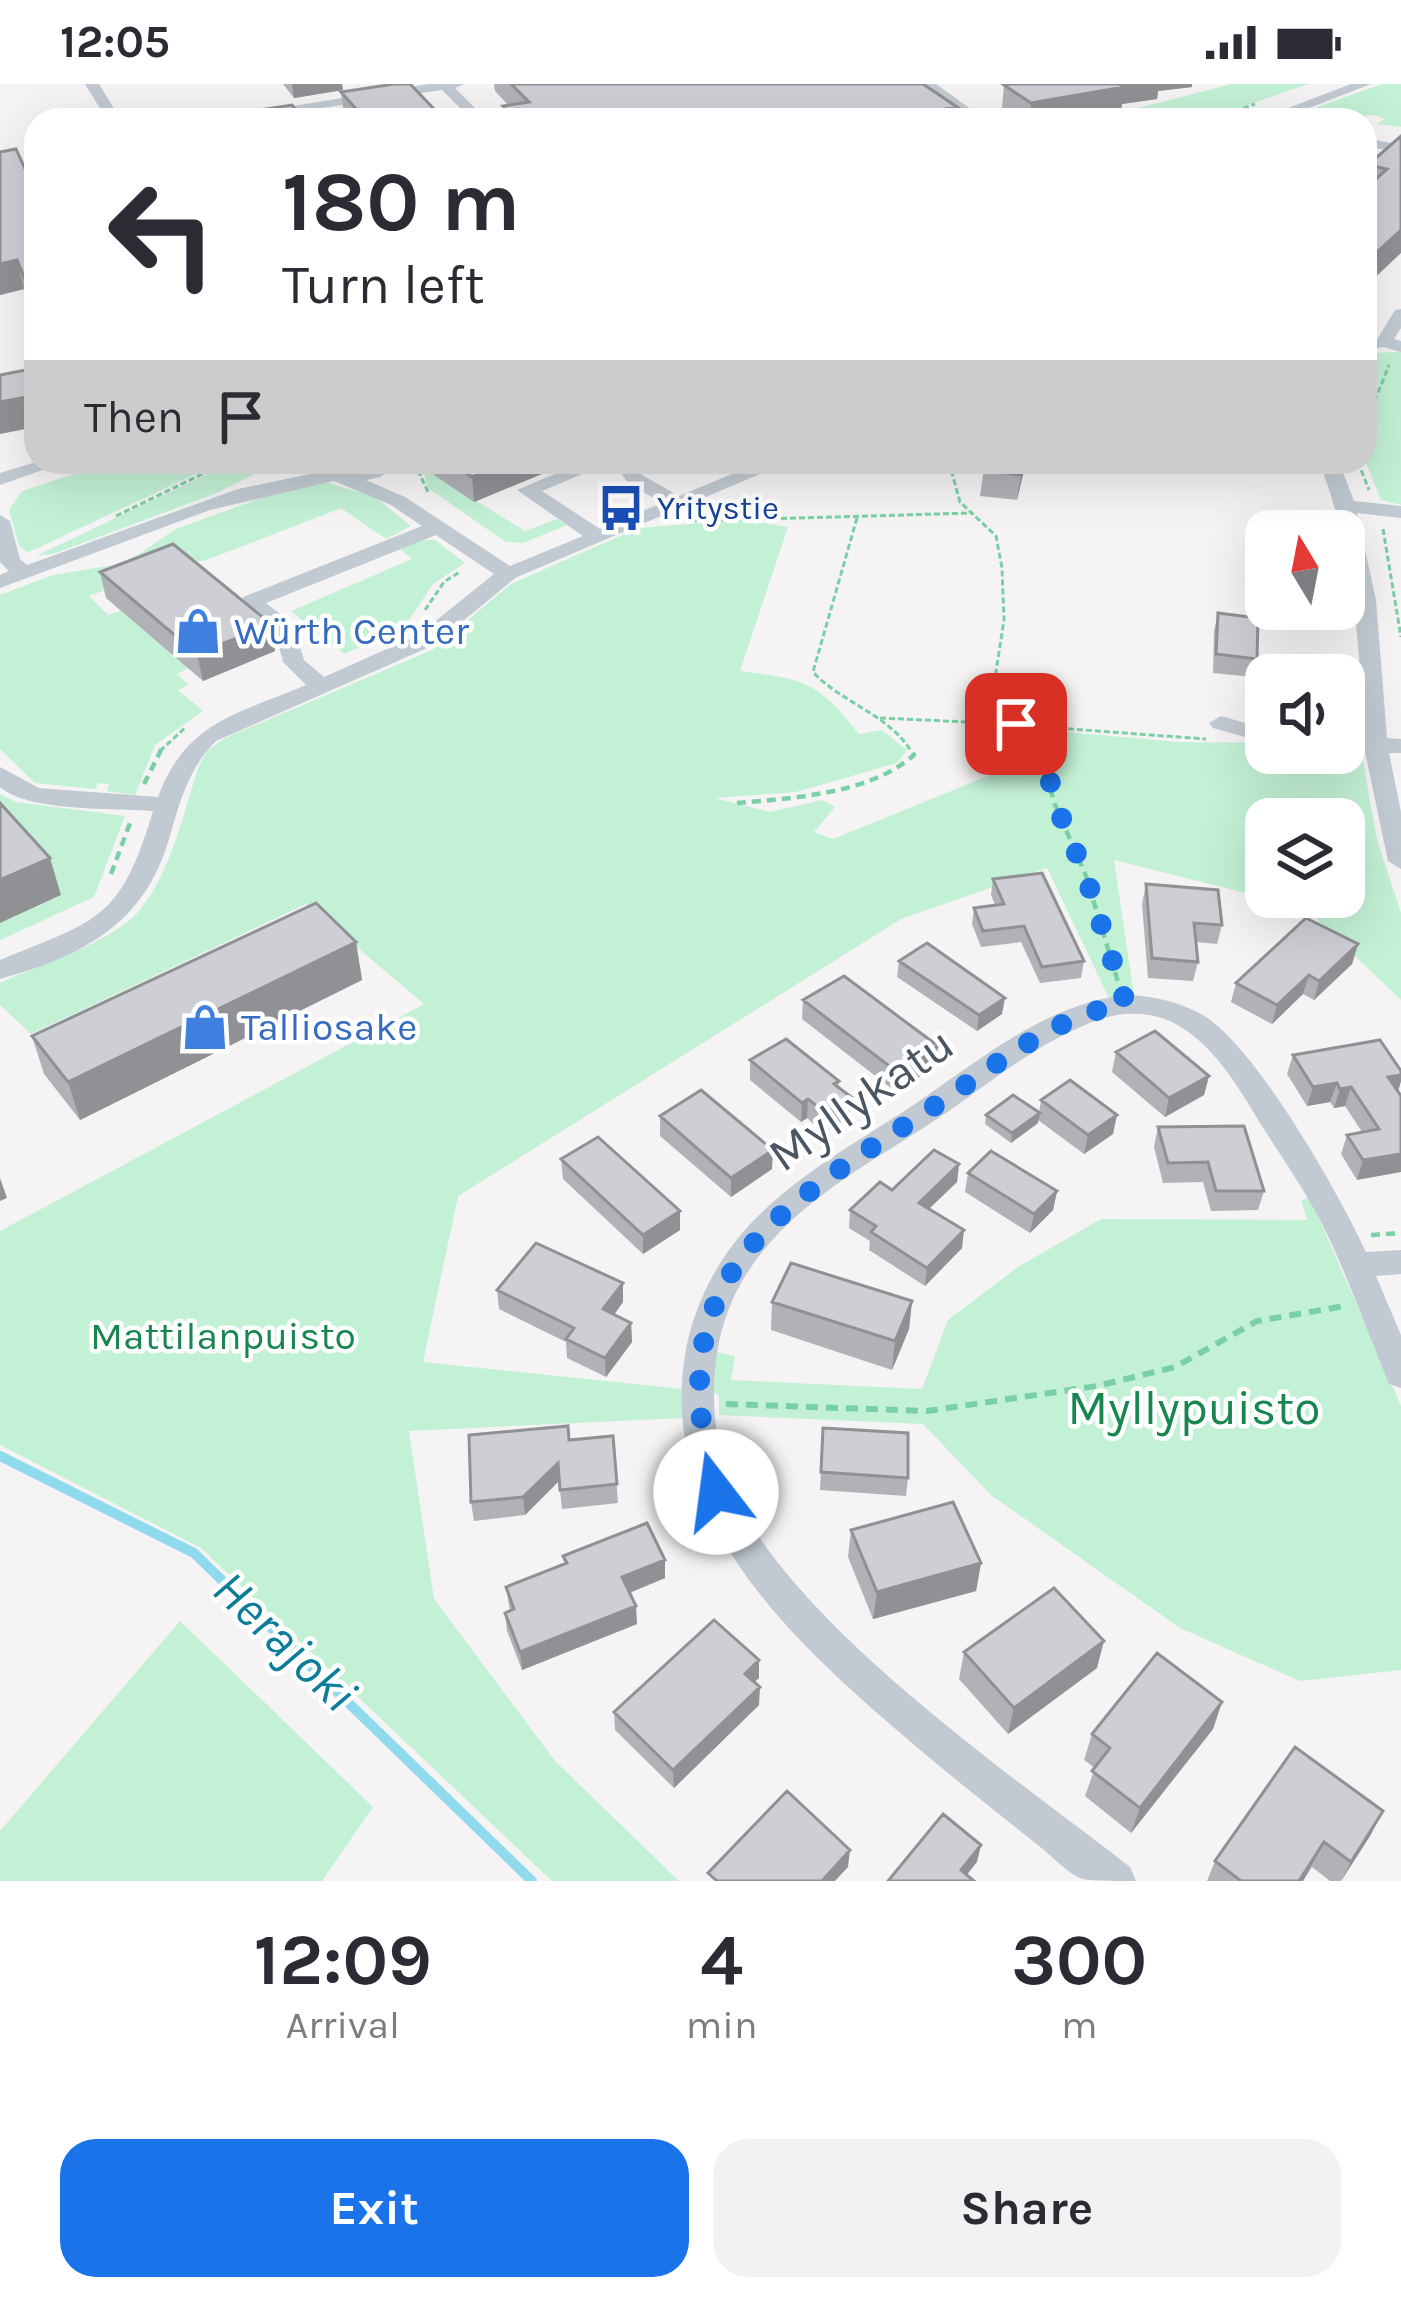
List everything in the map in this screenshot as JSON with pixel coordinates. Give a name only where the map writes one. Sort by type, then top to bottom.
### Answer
[{"type":"street","points":[[927,84],[962,108]]},
{"type":"street","points":[[1323,84],[1343,92]]},
{"type":"street","points":[[1298,108],[1364,84]]},
{"type":"street","points":[[294,108],[451,85]]},
{"type":"street","points":[[1383,345],[1401,314]]},
{"type":"street","points":[[202,509],[268,474]]},
{"type":"street","points":[[331,474],[398,501],[508,574]]},
{"type":"street","points":[[0,582],[50,564],[110,559],[159,536],[164,523],[202,509],[287,482],[346,474]]},
{"type":"street","points":[[391,474],[398,501]]},
{"type":"street","points":[[569,474],[527,490],[597,536]]},
{"type":"street","points":[[631,474],[676,503]]},
{"type":"street","points":[[0,970],[120,911],[142,876],[180,771],[196,746],[226,727],[425,640],[508,574],[748,474]]},
{"type":"street","points":[[1334,474],[1347,506],[1360,578],[1389,746],[1401,861]]},
{"type":"street","points":[[1347,506],[1401,512]]},
{"type":"street","points":[[0,520],[10,561],[24,573]]},
{"type":"street","points":[[321,686],[294,662],[286,629],[251,602],[435,528]]},
{"type":"street","points":[[1216,731],[1245,734]]},
{"type":"street","points":[[0,774],[18,790],[39,795],[168,805]]},
{"type":"street","points":[[1126,1004],[1177,1013],[1220,1043],[1322,1196],[1401,1374]]},
{"type":"street","name":"Myllykatu","points":[[1116,1881],[914,1718],[765,1575],[716,1492],[697,1401],[703,1338],[713,1305],[734,1267],[783,1211],[1014,1052],[1072,1020],[1126,1004]]},
{"type":"street","points":[[1355,1265],[1401,1262]]},
{"type":"path","points":[[1377,391],[1386,364],[1401,365]]},
{"type":"path","points":[[110,519],[202,474]]},
{"type":"path","points":[[420,474],[422,486],[444,505]]},
{"type":"path","points":[[951,474],[954,490],[996,536],[1002,568],[1004,620],[988,723]]},
{"type":"path","points":[[1363,474],[1378,509],[1401,637]]},
{"type":"path","points":[[696,521],[973,513]]},
{"type":"path","points":[[737,803],[803,798],[902,768],[914,755],[896,730],[840,699],[813,672],[857,518]]},
{"type":"path","points":[[878,718],[1216,731]]},
{"type":"path","points":[[1016,724],[1046,761],[1054,800],[1086,876],[1126,1004]]},
{"type":"path","points":[[697,1401],[927,1411],[1096,1386],[1175,1367],[1257,1321],[1371,1302]]},
{"type":"green space","points":[[1232,84],[1308,84],[1239,108],[1138,108]]},
{"type":"green space","points":[[1382,84],[1401,84],[1401,127],[1377,124],[1385,119],[1377,116],[1377,108],[1315,108]]},
{"type":"green space","points":[[1401,352],[1401,505],[1381,500],[1371,474],[1377,474],[1377,353]]},
{"type":"green space","points":[[74,474],[195,474],[27,552],[19,546],[9,510],[22,491]]},
{"type":"green space","points":[[208,474],[254,474],[217,493],[53,554],[36,556]]},
{"type":"green space","points":[[424,474],[438,474],[525,531],[557,519],[567,525],[523,543],[506,542],[428,488]]},
{"type":"green space","points":[[328,483],[375,497],[411,526],[386,539],[341,508],[204,561],[182,561],[89,596],[108,615],[121,611],[188,668],[177,674],[189,685],[178,690],[203,711],[155,745],[135,795],[107,791],[109,784],[98,783],[95,789],[35,783],[0,749],[0,595],[53,575],[114,565],[176,529],[289,488]]},
{"type":"green space","name":"Mattilanpuisto","points":[[744,520],[788,527],[740,671],[808,686],[832,703],[859,734],[882,730],[907,750],[897,763],[796,792],[715,798],[770,812],[822,800],[835,807],[814,832],[833,839],[1027,760],[1025,737],[1010,727],[1179,742],[1245,743],[1245,774],[1365,772],[1377,840],[1401,913],[1401,1000],[1315,918],[1365,918],[1365,798],[1245,798],[1245,893],[1114,860],[1134,996],[1109,998],[1047,868],[901,919],[458,1196],[423,1362],[682,1389],[682,1418],[409,1431],[434,1599],[555,1761],[679,1881],[552,1881],[201,1548],[0,1445],[0,1231],[424,1004],[306,904],[31,1034],[0,1005],[0,983],[94,943],[139,911],[168,860],[208,750],[225,738],[432,650],[511,584],[638,528]]},
{"type":"green space","points":[[435,540],[465,563],[433,584],[403,629],[344,654],[291,611],[412,559],[400,549]]},
{"type":"green space","points":[[0,794],[16,802],[125,816],[94,897],[0,940],[0,923],[61,895],[0,828]]},
{"type":"green space","name":"Myllypuisto","points":[[1310,1198],[1401,1406],[1401,1670],[1300,1681],[1180,1628],[991,1495],[923,1424],[719,1415],[719,1395],[713,1393],[713,1351],[735,1356],[731,1380],[922,1389],[948,1320],[1018,1267],[1101,1219],[1307,1220],[1301,1200]]},
{"type":"green space","points":[[180,1621],[373,1807],[322,1881],[0,1881],[0,1831]]},
{"type":"building","points":[[410,84],[433,108],[355,108],[341,92]]},
{"type":"building","points":[[511,84],[923,84],[957,107],[503,106],[529,102]]},
{"type":"building","points":[[1004,85],[1124,87],[1031,103]]},
{"type":"building","points":[[1401,136],[1401,230],[1377,252],[1377,178],[1387,169],[1377,167],[1377,157]]},
{"type":"building","points":[[16,149],[24,167],[24,277],[17,260],[0,264],[0,152]]},
{"type":"building","points":[[24,370],[24,398],[0,402],[0,375]]},
{"type":"building","points":[[173,544],[271,624],[197,654],[100,572]]},
{"type":"building","points":[[1218,613],[1245,616],[1245,630],[1258,630],[1257,654],[1216,654]]},
{"type":"building","points":[[0,803],[50,858],[0,880]]},
{"type":"building","points":[[1042,873],[1084,961],[1042,967],[1024,926],[983,931],[974,908],[1004,904],[993,879]]},
{"type":"building","points":[[1146,884],[1218,890],[1222,925],[1194,923],[1198,962],[1152,958]]},
{"type":"building","points":[[316,903],[356,942],[68,1082],[32,1036]]},
{"type":"building","points":[[1306,918],[1358,944],[1319,981],[1309,975],[1277,1005],[1236,983]]},
{"type":"building","points":[[927,943],[1005,998],[979,1015],[899,961]]},
{"type":"building","points":[[844,976],[938,1046],[897,1072],[803,1000]]},
{"type":"building","points":[[1155,1031],[1209,1076],[1169,1098],[1116,1052]]},
{"type":"building","points":[[786,1039],[839,1081],[834,1084],[851,1097],[826,1113],[808,1099],[802,1103],[750,1060]]},
{"type":"building","points":[[1380,1040],[1401,1071],[1401,1075],[1388,1077],[1401,1096],[1401,1154],[1363,1160],[1347,1135],[1379,1129],[1351,1087],[1340,1089],[1337,1083],[1313,1087],[1293,1055]]},
{"type":"building","points":[[1070,1080],[1117,1115],[1088,1135],[1041,1100]]},
{"type":"building","points":[[701,1090],[773,1150],[731,1178],[660,1116]]},
{"type":"building","points":[[1013,1095],[1040,1113],[1012,1133],[986,1115]]},
{"type":"building","points":[[1244,1126],[1264,1191],[1216,1191],[1208,1162],[1168,1163],[1158,1127]]},
{"type":"building","points":[[598,1137],[680,1211],[643,1235],[561,1159]]},
{"type":"building","points":[[934,1150],[959,1164],[919,1203],[964,1230],[927,1268],[871,1232],[876,1226],[850,1210],[880,1182],[892,1190]]},
{"type":"building","points":[[991,1151],[1057,1191],[1034,1214],[968,1173]]},
{"type":"building","points":[[536,1243],[623,1283],[603,1309],[631,1323],[605,1358],[566,1339],[574,1328],[497,1290]]},
{"type":"building","points":[[791,1263],[912,1301],[895,1341],[772,1302]]},
{"type":"building","points":[[568,1426],[569,1440],[613,1436],[617,1484],[560,1490],[558,1463],[523,1497],[471,1502],[469,1435]]},
{"type":"building","points":[[823,1428],[908,1433],[908,1478],[821,1472]]},
{"type":"building","points":[[953,1502],[981,1563],[877,1592],[851,1530]]},
{"type":"building","points":[[647,1523],[665,1560],[622,1577],[636,1606],[520,1652],[505,1613],[514,1609],[506,1587],[567,1563],[563,1556]]},
{"type":"building","points":[[1054,1588],[1104,1641],[1014,1708],[964,1652]]},
{"type":"building","points":[[714,1620],[759,1660],[745,1674],[760,1687],[673,1770],[614,1712]]},
{"type":"building","points":[[1157,1653],[1222,1702],[1140,1808],[1092,1771],[1110,1748],[1092,1734]]},
{"type":"building","points":[[1295,1747],[1383,1811],[1351,1862],[1324,1842],[1299,1881],[1241,1881],[1215,1861]]},
{"type":"building","points":[[787,1791],[850,1850],[822,1881],[717,1881],[708,1873]]},
{"type":"building","points":[[943,1814],[981,1845],[961,1870],[974,1881],[888,1881]]},
{"type":"waterway","name":"Herajoki","points":[[0,1456],[194,1553],[532,1881]]},
{"type":"place","name":"Yritystie","points":[[621,508]]},
{"type":"place","name":"Würth Center","points":[[198,631]]},
{"type":"place","name":"Talliosake","points":[[205,1027]]},
{"type":"route","points":[[716,1492],[703,1446],[697,1373],[713,1305],[758,1234],[817,1185],[1014,1052],[1072,1020],[1126,1004],[1086,876],[1054,800],[1046,761],[1016,724]]}]
